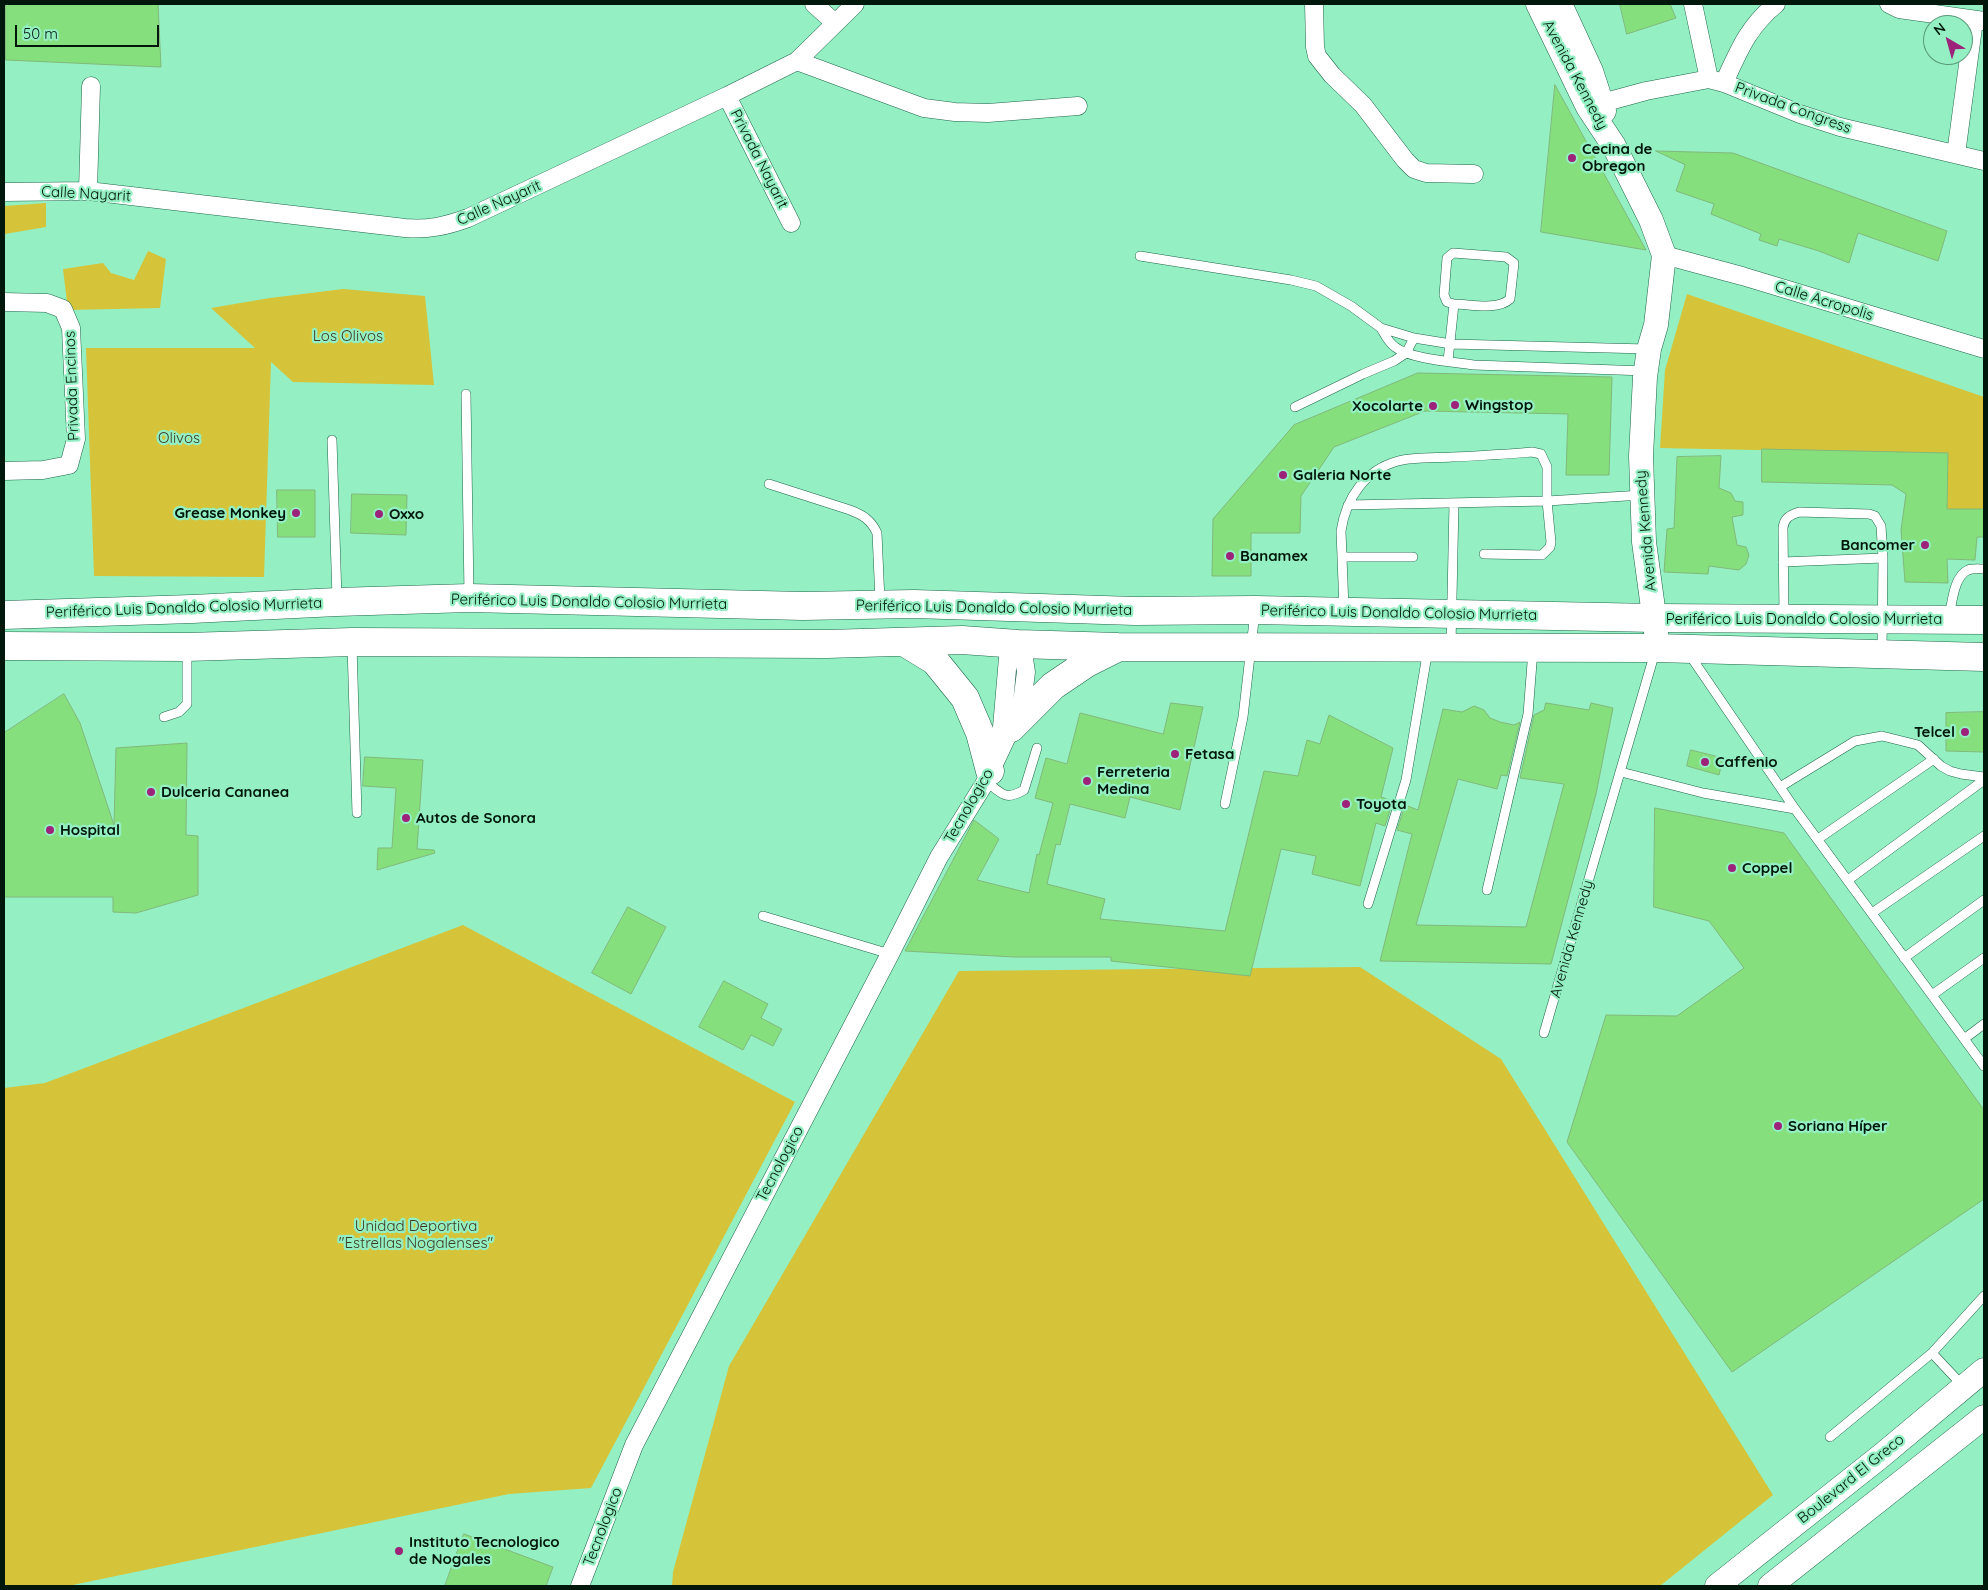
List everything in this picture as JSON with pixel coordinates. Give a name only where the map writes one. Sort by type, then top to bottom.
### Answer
[{"type":"main road","name":"Periférico Luis Donaldo Colosio Murrieta","points":[[4,614],[469,598],[766,606],[914,604],[1135,611],[1255,610],[1654,618],[1984,620]]},
{"type":"main road","points":[[914,604],[942,620],[992,633],[1018,644],[1052,631],[1100,629],[1112,626],[1126,620],[1135,611]]},
{"type":"main road","name":"Periférico Luis Donaldo Colosio Murrieta","points":[[4,646],[187,648],[352,642],[826,644],[962,640],[1118,647],[1685,648],[1984,657]]},
{"type":"main road","points":[[904,642],[935,661],[965,698],[980,733],[997,758],[1053,686],[1087,663],[1118,647]]},
{"type":"street","points":[[814,4],[836,23]]},
{"type":"street","name":"Calle Nayarit","points":[[4,192],[88,191],[422,230],[445,226],[468,218],[727,96],[797,60],[856,4]]},
{"type":"street","points":[[1314,4],[1317,56],[1332,75],[1363,105],[1405,160],[1414,169],[1426,172],[1474,174]]},
{"type":"street","name":"Avenida Kennedy","points":[[1538,4],[1564,35],[1614,146],[1652,220],[1664,256],[1656,324],[1648,360],[1640,456],[1644,542],[1656,648]]},
{"type":"street","name":"Avenida Kennedy","points":[[1560,4],[1564,35]]},
{"type":"street","points":[[1693,4],[1716,81]]},
{"type":"street","points":[[1595,105],[1646,91],[1716,81],[1746,34],[1776,4]]},
{"type":"street","points":[[1889,4],[1899,9],[1979,21],[1956,154]]},
{"type":"street","points":[[797,60],[924,108],[954,112],[988,113],[1078,106]]},
{"type":"street","name":"Privada Congress","points":[[1716,81],[1800,114],[1840,127],[1984,161]]},
{"type":"street","points":[[88,191],[91,86]]},
{"type":"street","name":"Privada Nayarit","points":[[727,96],[791,223]]},
{"type":"street","name":"Calle Acropolis","points":[[1664,256],[1742,276],[1984,349]]},
{"type":"street","name":"Privada Encinos","points":[[4,302],[48,303],[63,309],[71,328],[76,439],[69,465],[43,470],[4,471]]},
{"type":"street","name":"Tecnologico","points":[[580,1586],[634,1445],[939,857],[997,758],[1022,703],[1026,672],[1023,652],[1018,644],[1008,658],[997,758]]},
{"type":"street","name":"Boulevard El Greco","points":[[1717,1586],[1984,1370]]},
{"type":"street","points":[[1770,1586],[1984,1417]]},
{"type":"lane","points":[[1453,253],[1506,257],[1514,263],[1510,299],[1506,303],[1498,305],[1454,304],[1448,302],[1444,295],[1447,258],[1449,255],[1453,253]]},
{"type":"lane","points":[[1140,256],[1291,280],[1316,286],[1351,306],[1381,328],[1414,338],[1451,344],[1648,360]]},
{"type":"lane","points":[[1448,361],[1454,304]]},
{"type":"lane","points":[[1381,328],[1395,347],[1406,353],[1474,365],[1648,360]]},
{"type":"lane","points":[[1296,407],[1394,361],[1406,353],[1414,338]]},
{"type":"lane","points":[[466,394],[469,598]]},
{"type":"lane","points":[[332,440],[337,602]]},
{"type":"lane","points":[[1344,612],[1341,531],[1343,518],[1353,494],[1362,482],[1376,471],[1399,461],[1532,452],[1541,454],[1547,467],[1547,501],[1551,542],[1546,552],[1542,555],[1484,554]]},
{"type":"lane","points":[[769,484],[850,510],[860,514],[873,524],[876,534],[881,604]]},
{"type":"lane","points":[[1348,505],[1547,501],[1643,495]]},
{"type":"lane","points":[[1368,904],[1406,780],[1450,614],[1454,503]]},
{"type":"lane","points":[[1784,618],[1784,524],[1790,515],[1799,512],[1869,514],[1875,516],[1881,526],[1883,558],[1882,654]]},
{"type":"lane","points":[[1343,557],[1412,557]]},
{"type":"lane","points":[[1783,562],[1883,558]]},
{"type":"lane","points":[[1948,619],[1958,582],[1963,573],[1970,569],[1984,569]]},
{"type":"lane","points":[[1225,804],[1243,717],[1255,610]]},
{"type":"lane","points":[[352,642],[357,812]]},
{"type":"lane","points":[[164,717],[179,712],[187,704],[187,648]]},
{"type":"lane","points":[[1487,890],[1528,714],[1534,648]]},
{"type":"lane","name":"Avenida Kennedy","points":[[1544,1034],[1656,648]]},
{"type":"lane","points":[[1685,648],[1795,809],[1984,1066]]},
{"type":"lane","points":[[1780,787],[1855,741],[1882,736],[1918,745],[1941,766],[1950,771],[1984,778]]},
{"type":"lane","points":[[997,758],[1003,795],[1015,795],[1024,790],[1037,748]]},
{"type":"lane","points":[[1818,838],[1934,759]]},
{"type":"lane","points":[[1621,772],[1703,793],[1795,809]]},
{"type":"lane","points":[[1848,880],[1984,778]]},
{"type":"lane","points":[[1872,913],[1984,836]]},
{"type":"lane","points":[[1904,958],[1984,900]]},
{"type":"lane","points":[[763,916],[890,954]]},
{"type":"lane","points":[[1932,995],[1984,958]]},
{"type":"lane","points":[[1964,1039],[1984,1024]]},
{"type":"lane","points":[[1830,1437],[1932,1353],[1984,1296]]},
{"type":"lane","points":[[1932,1353],[1964,1388]]},
{"type":"green space","points":[[46,203],[46,227],[5,234],[4,206]]},
{"type":"green space","points":[[148,251],[166,259],[160,308],[68,310],[63,269],[103,263],[111,273],[134,280]]},
{"type":"green space","name":"Olivos","points":[[343,289],[425,296],[434,385],[293,382],[271,362],[264,577],[94,576],[86,348],[255,348],[211,308]]},
{"type":"green space","points":[[1687,294],[1984,397],[1984,509],[1947,509],[1948,454],[1660,448],[1665,370]]},
{"type":"green space","name":"Unidad Deportiva \"Estrellas Nogalenses\"","points":[[463,925],[795,1102],[591,1488],[509,1494],[68,1586],[4,1586],[4,1088],[45,1083]]},
{"type":"green space","points":[[1360,967],[1501,1059],[1773,1495],[1660,1586],[672,1586],[673,1572],[729,1366],[959,971]]},
{"type":"building","points":[[6,4],[158,4],[161,67],[6,60]]},
{"type":"building","points":[[1620,4],[1670,4],[1676,18],[1627,34]]},
{"type":"building","name":"Cecina de Obregon","points":[[1555,85],[1646,250],[1541,232]]},
{"type":"building","points":[[1656,151],[1733,153],[1947,231],[1938,261],[1858,233],[1849,263],[1819,251],[1779,239],[1777,246],[1759,240],[1761,234],[1711,214],[1714,204],[1676,191],[1685,165]]},
{"type":"building","name":"Galeria Norte","points":[[1418,373],[1612,377],[1609,475],[1566,475],[1568,414],[1425,411],[1334,447],[1301,496],[1300,533],[1251,533],[1251,576],[1212,576],[1213,519],[1294,425]]},
{"type":"building","points":[[1762,449],[1948,453],[1947,509],[1984,509],[1984,537],[1977,537],[1975,560],[1947,559],[1948,583],[1905,582],[1901,530],[1906,494],[1892,485],[1762,482]]},
{"type":"building","points":[[1721,456],[1719,488],[1731,493],[1735,501],[1743,502],[1743,515],[1732,517],[1737,545],[1746,547],[1749,555],[1746,564],[1739,570],[1709,566],[1708,574],[1664,572],[1667,529],[1674,528],[1677,457]]},
{"type":"building","name":"Grease Monkey","points":[[277,490],[315,490],[315,537],[278,537]]},
{"type":"building","name":"Oxxo","points":[[352,494],[407,495],[406,535],[351,533]]},
{"type":"building","points":[[64,694],[80,723],[114,825],[116,748],[187,743],[186,835],[198,836],[198,895],[136,913],[113,912],[113,897],[4,897],[4,733]]},
{"type":"building","points":[[1171,703],[1203,707],[1180,810],[1130,797],[1125,818],[1070,804],[1060,845],[1056,844],[1047,884],[1105,899],[1100,919],[1225,931],[1264,771],[1298,776],[1307,740],[1320,744],[1329,715],[1393,748],[1381,797],[1393,801],[1385,826],[1376,823],[1360,886],[1312,874],[1316,856],[1281,849],[1250,976],[1111,961],[1111,957],[1014,957],[905,951],[974,820],[999,839],[977,880],[1029,893],[1037,854],[1039,855],[1053,803],[1035,798],[1046,758],[1067,764],[1080,713],[1163,734]]},
{"type":"building","points":[[1546,703],[1589,710],[1591,703],[1613,708],[1596,794],[1551,964],[1380,961],[1412,834],[1397,830],[1405,805],[1418,810],[1443,709],[1462,712],[1474,706],[1484,710],[1490,718],[1500,722],[1514,725],[1520,722],[1507,776],[1501,775],[1497,789],[1458,779],[1416,925],[1526,927],[1564,784],[1520,778],[1534,715],[1544,710]]},
{"type":"building","name":"Telcel","points":[[1984,712],[1984,752],[1946,751],[1946,713]]},
{"type":"building","name":"Caffenio","points":[[1691,750],[1723,758],[1719,775],[1687,766]]},
{"type":"building","name":"Autos de Sonora","points":[[365,757],[423,760],[417,849],[434,850],[435,853],[377,870],[378,848],[392,848],[396,788],[363,786]]},
{"type":"building","name":"Soriana Híper","points":[[1655,808],[1784,833],[1984,1110],[1984,1199],[1732,1372],[1567,1142],[1606,1015],[1677,1016],[1744,968],[1709,921],[1654,907]]},
{"type":"building","points":[[628,907],[666,927],[631,994],[592,973]]},
{"type":"building","points":[[724,981],[768,1004],[761,1018],[782,1029],[773,1046],[751,1035],[743,1050],[699,1027]]},
{"type":"building","points":[[464,1534],[553,1567],[546,1586],[445,1586]]},
{"type":"place","name":"Cecina de Obregon","points":[[1572,158]]},
{"type":"place","name":"Wingstop","points":[[1455,405]]},
{"type":"place","name":"Xocolarte","points":[[1433,406]]},
{"type":"place","name":"Galeria Norte","points":[[1283,475]]},
{"type":"place","name":"Grease Monkey","points":[[296,513]]},
{"type":"place","name":"Oxxo","points":[[379,514]]},
{"type":"place","name":"Bancomer","points":[[1925,545]]},
{"type":"place","name":"Banamex","points":[[1230,556]]},
{"type":"place","name":"Telcel","points":[[1965,732]]},
{"type":"place","name":"Fetasa","points":[[1175,754]]},
{"type":"place","name":"Caffenio","points":[[1705,762]]},
{"type":"place","name":"Ferreteria Medina","points":[[1087,781]]},
{"type":"place","name":"Dulceria Cananea","points":[[151,792]]},
{"type":"place","name":"Toyota","points":[[1346,804]]},
{"type":"place","name":"Autos de Sonora","points":[[406,818]]},
{"type":"place","name":"Hospital","points":[[50,830]]},
{"type":"place","name":"Coppel","points":[[1732,868]]},
{"type":"place","name":"Soriana Híper","points":[[1778,1126]]},
{"type":"place","name":"Instituto Tecnologico de Nogales","points":[[399,1551]]},
{"type":"park label","name":"Los Olivos","points":[[348,336]]}]
